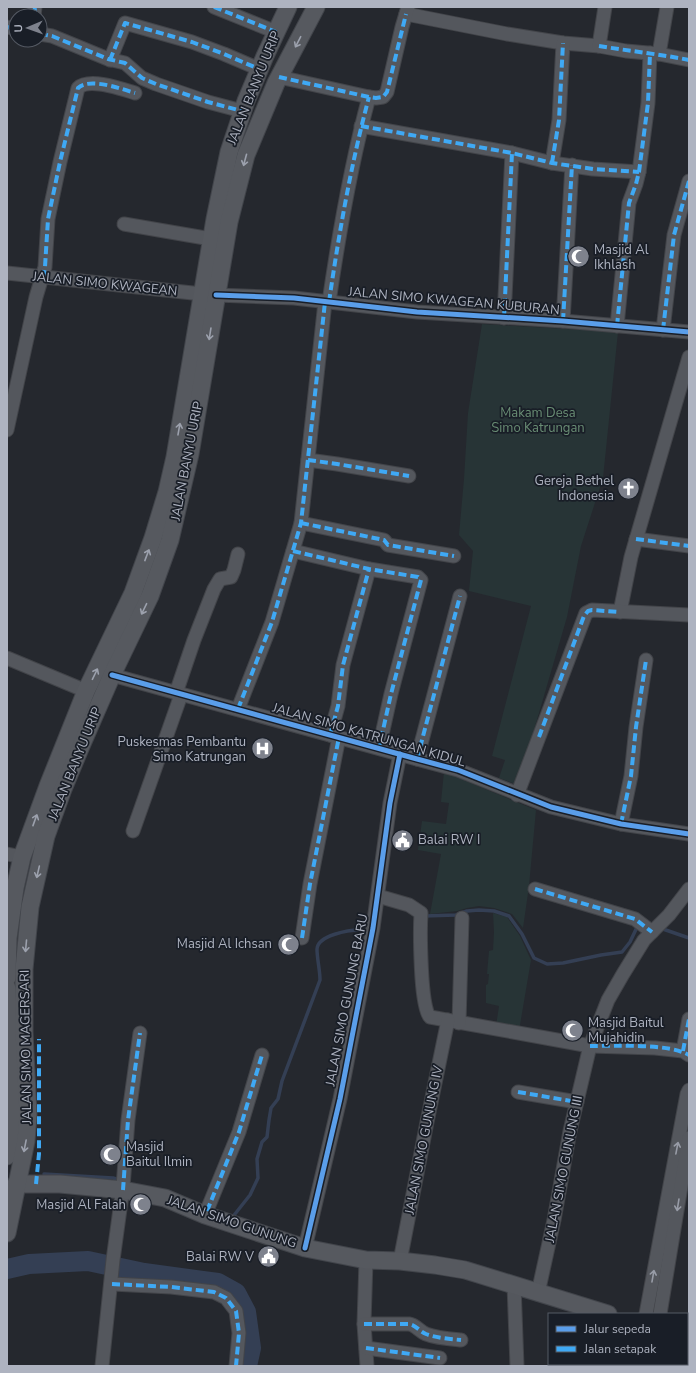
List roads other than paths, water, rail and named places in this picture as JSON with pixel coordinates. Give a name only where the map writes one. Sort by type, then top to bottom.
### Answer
[{"type":"main road","name":"JALAN BANYU URIP","points":[[216,295],[212,239],[229,152],[242,111],[259,69],[288,7]]},
{"type":"main road","name":"JALAN BANYU URIP","points":[[30,908],[46,836],[63,789],[112,675],[150,596],[170,540],[176,488],[216,295],[229,222],[246,155],[280,77],[316,7]]},
{"type":"main road","name":"JALAN BANYU URIP","points":[[15,855],[48,786],[86,691],[132,593],[153,538],[176,488]]},
{"type":"main road","name":"JALAN SIMO MAGERSARI","points":[[7,978],[8,938],[15,888],[15,855]]},
{"type":"main road","name":"JALAN SIMO MAGERSARI","points":[[7,1233],[22,1184],[28,1115],[24,1032],[24,970],[30,908]]},
{"type":"main road","name":"JALAN SIMO MAGERSARI","points":[[7,988],[8,1041],[13,1100],[12,1129],[7,1156]]},
{"type":"main road","name":"JALAN SIMO GUNUNG","points":[[22,1184],[123,1183],[207,1211],[306,1248],[366,1260],[400,1261],[465,1270],[605,1313]]},
{"type":"street","points":[[214,7],[276,32]]},
{"type":"street","points":[[599,46],[605,7]]},
{"type":"street","points":[[617,326],[629,203],[639,172],[655,54],[667,7]]},
{"type":"street","points":[[280,77],[369,97],[383,97],[386,94],[407,11],[507,34],[689,60]]},
{"type":"street","points":[[110,60],[125,23],[192,42],[259,69]]},
{"type":"street","points":[[48,35],[110,60],[128,65],[142,78],[156,84],[208,102],[242,111]]},
{"type":"street","points":[[552,163],[559,120],[562,43]]},
{"type":"street","points":[[7,430],[36,297],[43,278],[48,219],[78,88],[81,85],[86,84],[106,85],[123,89],[135,94]]},
{"type":"street","points":[[238,709],[272,622],[301,523],[327,302],[339,233],[361,126],[369,97]]},
{"type":"street","points":[[361,126],[512,153],[552,163],[593,169],[639,172]]},
{"type":"street","points":[[504,318],[512,153]]},
{"type":"street","points":[[563,321],[572,165]]},
{"type":"street","points":[[663,330],[674,235],[689,181]]},
{"type":"street","points":[[124,224],[212,239]]},
{"type":"street","name":"JALAN SIMO KWAGEAN","points":[[7,273],[43,278],[216,295]]},
{"type":"street","name":"JALAN SIMO KWAGEAN KUBURAN","points":[[216,295],[294,298],[417,312],[563,321],[689,332]]},
{"type":"street","points":[[620,612],[631,557],[689,357]]},
{"type":"street","points":[[308,460],[409,476]]},
{"type":"street","points":[[301,523],[384,540],[388,545],[454,556]]},
{"type":"street","points":[[636,539],[689,546]]},
{"type":"street","points":[[294,551],[369,568],[418,577],[421,580],[391,694],[379,748]]},
{"type":"street","points":[[133,831],[179,694],[194,640],[214,589],[220,579],[231,577],[238,554]]},
{"type":"street","points":[[302,938],[334,736],[343,665],[369,568]]},
{"type":"street","points":[[417,759],[460,596]]},
{"type":"street","points":[[517,794],[584,616],[588,611],[689,615]]},
{"type":"street","points":[[7,658],[86,691]]},
{"type":"street","points":[[621,824],[631,776],[636,727],[646,660]]},
{"type":"street","name":"JALAN SIMO KATRUNGAN KIDUL","points":[[112,675],[458,770],[551,807],[621,824],[689,834]]},
{"type":"street","name":"JALAN SIMO GUNUNG BARU","points":[[306,1248],[340,1099],[374,928],[390,803],[400,754]]},
{"type":"street","points":[[535,888],[612,912],[650,927]]},
{"type":"street","name":"JALAN SIMO GUNUNG III","points":[[538,1293],[590,1046],[612,994],[650,927],[669,915],[689,889]]},
{"type":"street","points":[[377,902],[409,905],[420,915],[422,984],[426,1012],[430,1017],[590,1046],[656,1048],[686,1053],[689,1019]]},
{"type":"street","name":"JALAN SIMO GUNUNG IV","points":[[400,1261],[427,1122],[454,1021],[462,918]]},
{"type":"street","points":[[102,1366],[123,1183],[128,1120],[140,1033]]},
{"type":"street","points":[[207,1211],[239,1132],[262,1055]]},
{"type":"street","points":[[518,1092],[577,1102]]},
{"type":"street","points":[[646,1313],[688,1093]]},
{"type":"street","points":[[660,1313],[689,1138]]},
{"type":"street","points":[[366,1260],[364,1324],[367,1366]]},
{"type":"street","points":[[112,1279],[214,1292],[226,1298],[236,1311],[239,1333],[236,1366]]},
{"type":"street","points":[[514,1285],[517,1366]]},
{"type":"street","points":[[364,1324],[409,1324],[416,1326],[422,1333],[428,1335],[461,1340]]},
{"type":"street","points":[[366,1348],[440,1358]]},
{"type":"waterway","points":[[424,916],[456,915],[467,911],[479,910],[494,911],[509,916],[522,934],[534,958],[547,964],[563,963],[622,952],[630,942],[638,925]]},
{"type":"waterway","points":[[231,1219],[250,1195],[258,1178],[257,1159],[262,1142],[267,1137],[271,1108],[278,1099],[282,1081],[320,980],[317,953],[319,944],[323,940],[335,934],[360,930],[367,922],[368,918]]},
{"type":"waterway","points":[[660,928],[689,938]]},
{"type":"waterway","points":[[44,1174],[113,1178],[120,1180]]},
{"type":"waterway","points":[[7,1269],[29,1264],[88,1261],[144,1273],[218,1283],[236,1293],[246,1312],[251,1348],[247,1366]]},
{"type":"place","name":"Masjid Al Ikhlash","points":[[579,257]]},
{"type":"place","name":"Gereja Bethel Indonesia","points":[[629,488]]},
{"type":"place","name":"Puskesmas Pembantu Simo Katrungan","points":[[262,749]]},
{"type":"place","name":"Balai RW I","points":[[402,840]]},
{"type":"place","name":"Masjid Al Ichsan","points":[[288,944]]},
{"type":"place","name":"Masjid Baitul Mujahidin","points":[[573,1030]]},
{"type":"place","name":"Masjid Baitul Ilmin","points":[[111,1154]]},
{"type":"place","name":"Masjid Al Falah","points":[[141,1205]]},
{"type":"place","name":"Balai RW V","points":[[269,1257]]},
{"type":"park label","name":"Makam Desa Simo Katrungan","points":[[538,420]]}]
